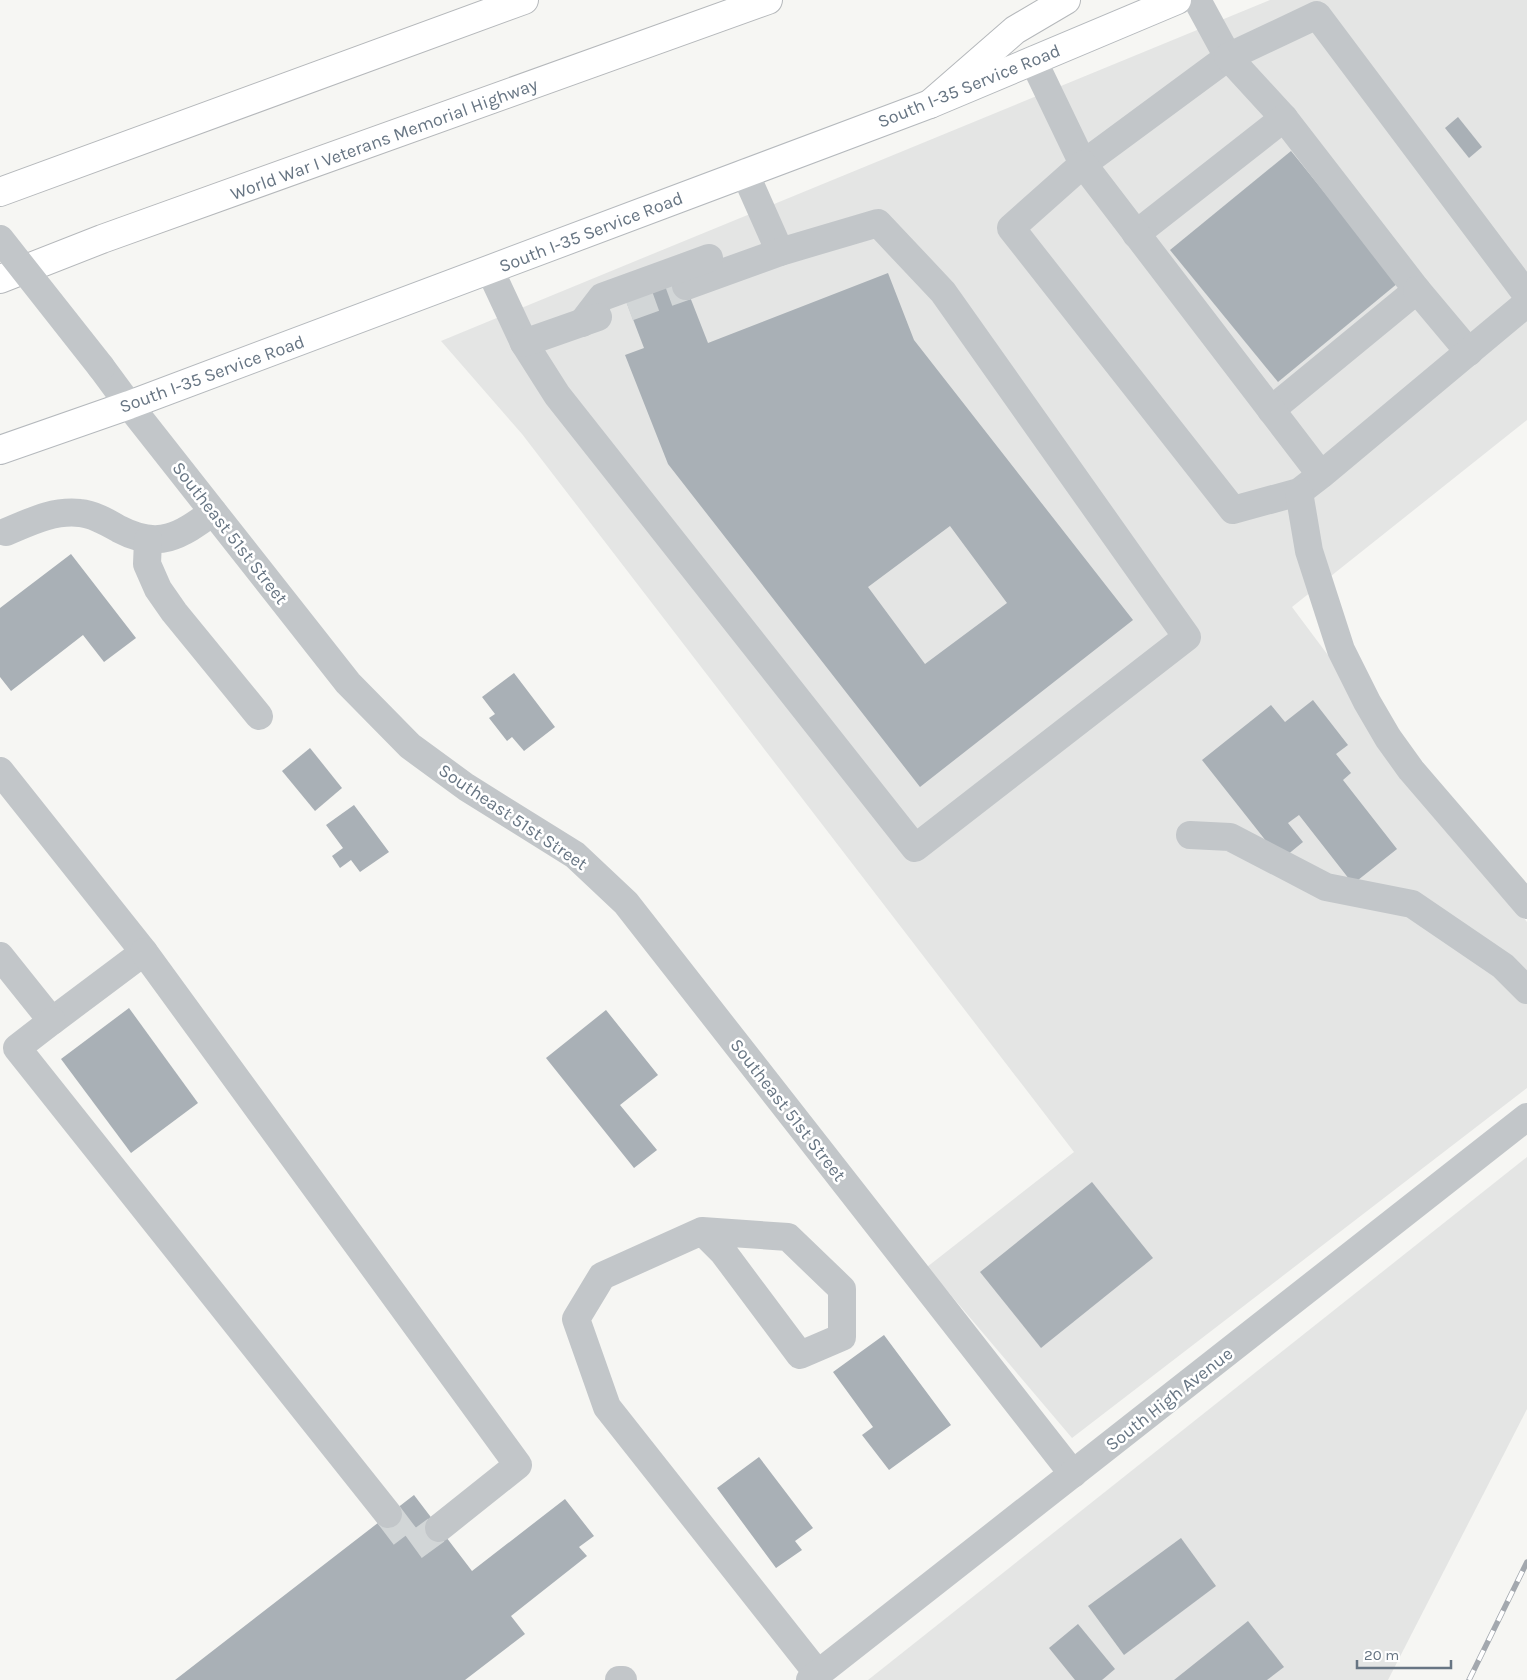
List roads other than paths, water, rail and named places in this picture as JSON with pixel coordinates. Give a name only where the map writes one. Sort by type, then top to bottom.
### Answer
[{"type":"main road","points":[[0,192],[524,0]]},
{"type":"main road","name":"World War I Veterans Memorial Highway","points":[[0,279],[111,236],[768,0]]},
{"type":"main road","points":[[930,104],[1015,30],[1066,0]]},
{"type":"main road","name":"South I-35 Service Road","points":[[0,450],[129,405],[930,104],[1178,0]]},
{"type":"street","points":[[1197,0],[1228,57],[1284,118],[1417,290],[1469,352]]},
{"type":"street","points":[[1527,296],[1317,15],[1228,57],[1083,164],[1012,228],[1234,510],[1299,492],[1527,303]]},
{"type":"street","points":[[1033,60],[1083,164],[1321,475]]},
{"type":"street","points":[[1136,234],[1284,118]]},
{"type":"street","points":[[745,173],[780,252]]},
{"type":"street","points":[[490,270],[524,343],[557,395],[915,848],[1187,637],[943,292],[878,223],[780,252],[686,286]]},
{"type":"street","name":"Southeast 51st Street","points":[[0,239],[348,683],[410,746],[466,786],[575,855],[626,903],[1073,1474]]},
{"type":"street","points":[[582,323],[602,296],[710,258],[739,267]]},
{"type":"street","points":[[1271,410],[1417,290]]},
{"type":"street","points":[[524,343],[628,307]]},
{"type":"street","points":[[1299,492],[1309,551],[1341,650],[1367,702],[1388,738],[1412,770],[1527,905]]},
{"type":"street","points":[[6,532],[50,514],[81,513],[148,540],[172,537],[191,528],[213,512]]},
{"type":"street","points":[[148,540],[147,564],[158,589],[174,612],[259,716]]},
{"type":"street","points":[[0,771],[144,952],[518,1465],[439,1528]]},
{"type":"street","points":[[1190,835],[1230,837],[1326,887],[1412,904],[1503,966],[1527,990]]},
{"type":"street","points":[[144,952],[17,1048],[388,1514]]},
{"type":"street","points":[[0,956],[52,1022]]},
{"type":"street","name":"South High Avenue","points":[[814,1677],[1527,1117]]},
{"type":"street","points":[[702,1231],[723,1252],[800,1355],[842,1337],[842,1289],[788,1237],[702,1231],[602,1276],[576,1319],[607,1407],[814,1677]]},
{"type":"tunnel","points":[[628,307],[686,286]]},
{"type":"tunnel","points":[[388,1514],[413,1547],[439,1528]]},
{"type":"railway","points":[[1469,1680],[1527,1562]]}]
